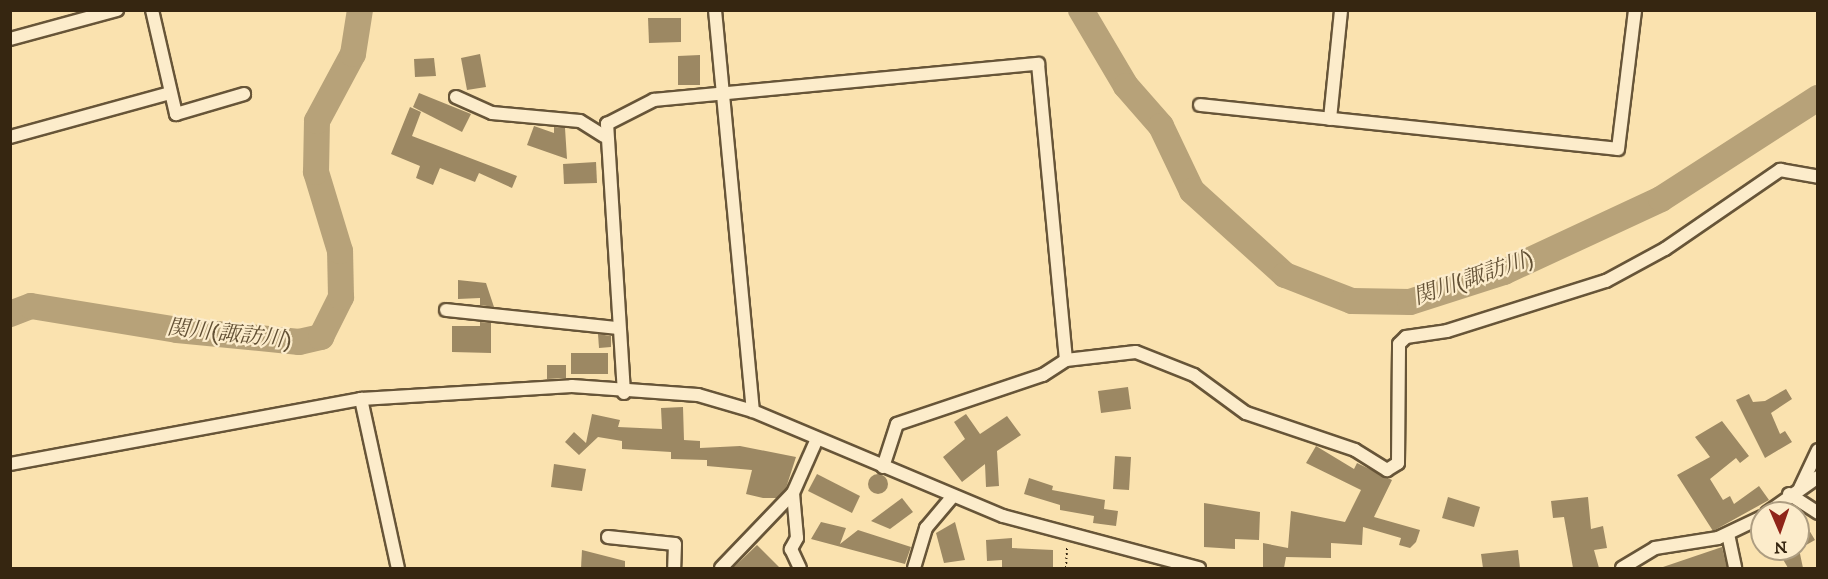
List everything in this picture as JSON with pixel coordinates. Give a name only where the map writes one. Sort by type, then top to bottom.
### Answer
[{"type":"street","points":[[10,39],[117,10]]},
{"type":"street","points":[[152,10],[170,93],[178,115],[244,94]]},
{"type":"street","points":[[715,10],[753,411]]},
{"type":"street","points":[[1330,119],[1341,10]]},
{"type":"street","points":[[1200,105],[1618,149],[1635,10]]},
{"type":"street","points":[[624,393],[617,328],[604,136],[607,124],[625,110],[654,100],[1038,64],[1066,360]]},
{"type":"street","points":[[10,137],[170,93]]},
{"type":"street","points":[[456,97],[492,113],[580,121],[604,136]]},
{"type":"street","points":[[883,467],[897,424],[1043,375],[1066,360],[1136,352],[1162,358],[1246,413],[1354,450],[1387,470],[1398,463],[1399,344],[1406,337],[1447,330],[1606,281],[1665,249],[1780,170],[1818,177]]},
{"type":"street","points":[[446,310],[617,328]]},
{"type":"street","points":[[10,464],[361,399],[572,386],[624,393],[698,394],[753,411],[816,441],[953,496],[1068,533],[1199,568]]},
{"type":"street","points":[[361,399],[398,568]]},
{"type":"street","points":[[721,568],[793,493],[816,441]]},
{"type":"street","points":[[1794,491],[1818,450]]},
{"type":"street","points":[[1782,501],[1818,477]]},
{"type":"street","points":[[1794,491],[1818,513]]},
{"type":"street","points":[[793,493],[797,538],[791,549],[800,568]]},
{"type":"street","points":[[914,568],[926,528],[953,496]]},
{"type":"street","points":[[1628,567],[1655,548],[1728,534],[1750,523]]},
{"type":"street","points":[[1728,534],[1735,568]]},
{"type":"street","points":[[608,537],[675,544],[674,568]]},
{"type":"path","points":[[1066,568],[1068,533]]},
{"type":"building","points":[[648,18],[681,18],[681,42],[649,43]]},
{"type":"building","points":[[480,54],[486,87],[467,90],[461,58]]},
{"type":"building","points":[[700,55],[700,85],[678,85],[678,56]]},
{"type":"building","points":[[434,58],[436,76],[415,77],[414,59]]},
{"type":"building","points":[[419,93],[471,114],[462,132],[413,107]]},
{"type":"building","points":[[410,107],[421,112],[412,136],[517,176],[512,188],[479,173],[475,182],[440,168],[433,185],[416,178],[420,166],[391,154]]},
{"type":"building","points":[[534,126],[554,133],[554,127],[565,128],[567,159],[527,145]]},
{"type":"building","points":[[596,162],[597,183],[564,184],[563,164]]},
{"type":"building","points":[[458,280],[486,283],[494,307],[480,305],[480,298],[458,299]]},
{"type":"building","points":[[480,322],[491,323],[491,353],[452,352],[452,326],[480,326]]},
{"type":"building","points":[[598,334],[611,336],[611,347],[599,348]]},
{"type":"building","points":[[571,353],[608,353],[608,374],[571,374]]},
{"type":"building","points":[[547,365],[566,365],[566,378],[547,379]]},
{"type":"building","points":[[1128,387],[1131,409],[1101,413],[1098,391]]},
{"type":"building","points":[[1786,389],[1792,399],[1771,413],[1780,434],[1785,431],[1792,442],[1765,458],[1736,400],[1749,394],[1753,402],[1765,401]]},
{"type":"building","points":[[683,407],[684,440],[700,441],[700,448],[740,446],[796,457],[786,488],[777,498],[763,498],[746,494],[752,470],[707,466],[707,460],[671,459],[671,452],[622,449],[622,441],[598,437],[579,455],[565,442],[574,432],[586,443],[592,414],[620,420],[618,427],[662,429],[661,408]]},
{"type":"building","points":[[966,414],[980,434],[1007,416],[1021,435],[997,451],[999,486],[986,487],[985,464],[962,482],[943,457],[965,439],[954,422]]},
{"type":"building","points":[[1722,421],[1749,456],[1740,463],[1736,458],[1710,479],[1723,500],[1730,496],[1734,504],[1759,486],[1769,500],[1750,501],[1750,511],[1713,531],[1677,475],[1710,457],[1695,437]]},
{"type":"building","points":[[1316,446],[1354,469],[1357,463],[1392,480],[1374,517],[1420,530],[1416,542],[1410,548],[1399,545],[1401,538],[1363,527],[1362,545],[1331,543],[1331,558],[1286,557],[1284,568],[1263,568],[1263,543],[1288,548],[1291,511],[1345,522],[1361,490],[1306,463]]},
{"type":"building","points":[[1115,456],[1131,457],[1129,490],[1113,489]]},
{"type":"building","points":[[554,464],[586,469],[582,491],[551,487]]},
{"type":"building","points":[[817,474],[860,496],[852,513],[808,491]]},
{"type":"building","points":[[878,474],[885,477],[888,484],[885,491],[878,494],[871,491],[868,484],[871,477]]},
{"type":"building","points":[[1029,478],[1053,486],[1052,490],[1105,500],[1104,509],[1118,511],[1116,526],[1093,523],[1094,516],[1060,510],[1060,505],[1024,494]]},
{"type":"building","points":[[1448,497],[1480,507],[1474,527],[1442,518]]},
{"type":"building","points":[[1588,497],[1591,529],[1603,526],[1607,548],[1594,550],[1599,568],[1573,568],[1564,517],[1553,518],[1551,501]]},
{"type":"building","points":[[902,498],[913,512],[890,529],[871,521]]},
{"type":"building","points":[[1204,503],[1260,512],[1259,540],[1235,539],[1235,549],[1204,547]]},
{"type":"building","points":[[821,522],[846,528],[840,544],[858,530],[911,547],[905,564],[811,539]]},
{"type":"building","points":[[955,522],[965,560],[944,563],[936,533]]},
{"type":"building","points":[[1810,532],[1815,540],[1810,543]]},
{"type":"building","points":[[1012,538],[1012,548],[1053,550],[1053,568],[1002,568],[1002,560],[987,561],[986,540]]},
{"type":"building","points":[[757,545],[780,568],[733,568]]},
{"type":"building","points":[[1722,547],[1727,568],[1663,568],[1663,567]]},
{"type":"building","points":[[582,550],[625,561],[625,568],[581,568]]},
{"type":"building","points":[[1518,550],[1520,568],[1483,568],[1481,554]]},
{"type":"building","points":[[1784,561],[1802,561],[1803,568],[1788,568]]},
{"type":"waterway","name":"関川(諏訪川)","points":[[10,314],[31,306],[177,330],[299,342],[321,337],[341,297],[340,251],[316,172],[317,121],[353,54],[360,10]]},
{"type":"waterway","name":"関川(諏訪川)","points":[[1081,10],[1126,86],[1161,126],[1192,191],[1285,275],[1352,301],[1410,302],[1504,272],[1661,199],[1818,98]]}]
